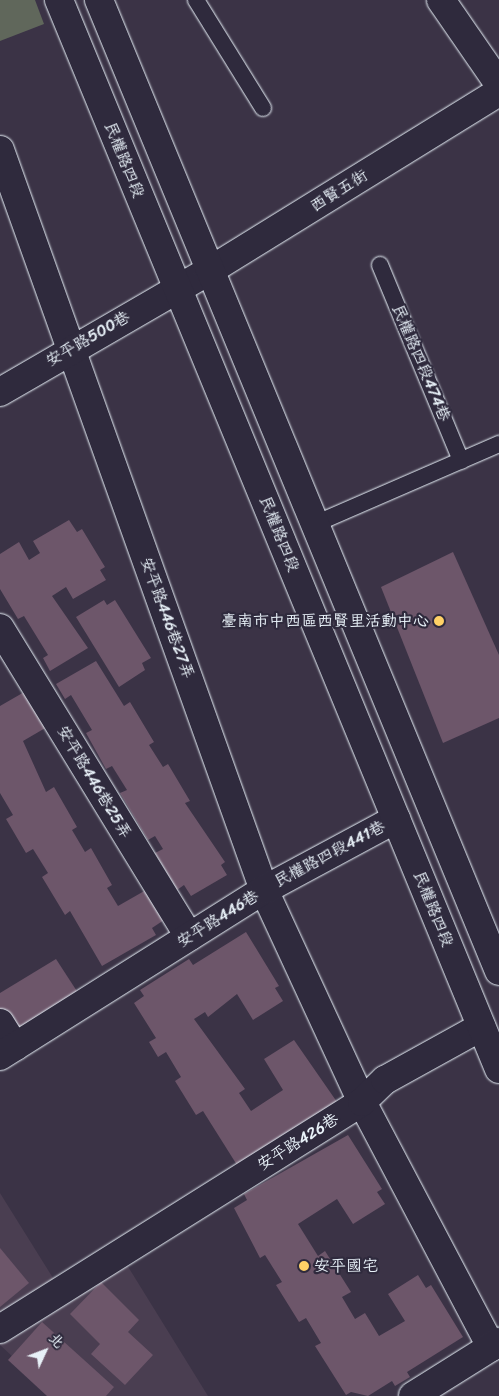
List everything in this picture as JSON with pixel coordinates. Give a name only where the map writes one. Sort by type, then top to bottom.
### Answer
[{"type":"street","name":"民權路四段","points":[[58,0],[499,1069]]},
{"type":"street","points":[[99,0],[209,271],[499,971]]},
{"type":"street","points":[[441,0],[499,84]]},
{"type":"street","name":"西賢五街","points":[[178,288],[209,271],[499,92]]},
{"type":"street","name":"安平路446巷27弄","points":[[0,150],[264,890]]},
{"type":"street","name":"安平路500巷","points":[[0,392],[71,347],[178,288]]},
{"type":"street","name":"安平路446巷25弄","points":[[0,628],[189,937]]},
{"type":"street","name":"民權路四段441巷","points":[[264,890],[396,819]]},
{"type":"street","name":"安平路446巷","points":[[8,1051],[264,890],[362,1102]]},
{"type":"street","points":[[0,1023],[8,1051]]},
{"type":"street","name":"安平路426巷","points":[[0,1329],[362,1102],[385,1080],[481,1027]]},
{"type":"street","points":[[362,1102],[495,1344],[414,1396]]},
{"type":"lane","points":[[196,0],[263,108]]},
{"type":"lane","name":"民權路四段474巷","points":[[380,265],[461,461]]},
{"type":"lane","points":[[315,524],[499,444]]},
{"type":"shaded area","points":[[0,0],[35,0],[44,24],[0,41]]},
{"type":"shaded area","points":[[0,1193],[68,1302],[127,1265],[208,1396],[55,1396],[0,1345]]},
{"type":"building","points":[[69,520],[77,532],[82,529],[105,567],[100,570],[106,580],[73,599],[66,587],[52,596],[88,648],[50,671],[43,658],[48,655],[24,616],[18,619],[0,589],[0,554],[19,542],[29,560],[40,553],[33,541]]},
{"type":"building","name":"臺南市中西區西賢里活動中心","points":[[453,552],[499,655],[499,718],[443,743],[381,587]]},
{"type":"building","points":[[104,600],[107,605],[115,600],[151,658],[142,663],[145,670],[119,687],[76,617]]},
{"type":"building","points":[[96,661],[124,706],[130,702],[154,742],[149,745],[163,767],[168,764],[190,801],[185,803],[225,862],[221,865],[227,875],[191,896],[184,885],[177,890],[155,853],[163,849],[155,836],[148,840],[120,793],[127,790],[112,766],[106,769],[86,733],[92,730],[71,695],[65,699],[56,684]]},
{"type":"building","points":[[26,691],[47,727],[23,741],[46,792],[54,787],[77,827],[72,830],[85,852],[91,848],[112,885],[107,888],[118,906],[146,890],[164,920],[152,928],[156,935],[102,966],[70,911],[65,915],[42,877],[48,873],[33,849],[26,853],[6,819],[13,815],[0,793],[0,706]]},
{"type":"building","points":[[246,932],[279,986],[275,988],[283,1001],[253,1020],[237,994],[208,1017],[205,1012],[194,1019],[245,1089],[239,1093],[251,1111],[283,1090],[264,1059],[294,1040],[337,1102],[237,1165],[203,1111],[196,1115],[175,1081],[181,1077],[166,1052],[158,1057],[149,1042],[156,1038],[134,1003],[144,996],[140,990],[189,959],[193,965]]},
{"type":"building","points":[[56,959],[82,999],[18,1039],[0,1010],[0,993]]},
{"type":"building","name":"安平國宅","points":[[348,1135],[382,1189],[377,1192],[385,1204],[353,1224],[337,1199],[298,1224],[318,1256],[325,1251],[351,1292],[342,1297],[355,1319],[365,1313],[379,1336],[405,1321],[388,1294],[418,1275],[426,1288],[431,1285],[463,1337],[407,1372],[410,1377],[395,1386],[392,1381],[368,1396],[351,1392],[346,1395],[315,1346],[321,1343],[306,1318],[299,1322],[276,1285],[282,1282],[265,1255],[260,1258],[234,1208],[247,1200],[244,1194]]},
{"type":"building","points":[[0,1248],[29,1283],[0,1307]]},
{"type":"building","points":[[101,1282],[139,1320],[128,1332],[153,1355],[125,1385],[91,1354],[100,1344],[70,1314]]},
{"type":"building","points":[[42,1322],[114,1387],[106,1396],[47,1396],[8,1360]]},
{"type":"place","name":"臺南市中西區西賢里活動中心","points":[[439,621]]},
{"type":"place","name":"安平國宅","points":[[304,1266]]}]
